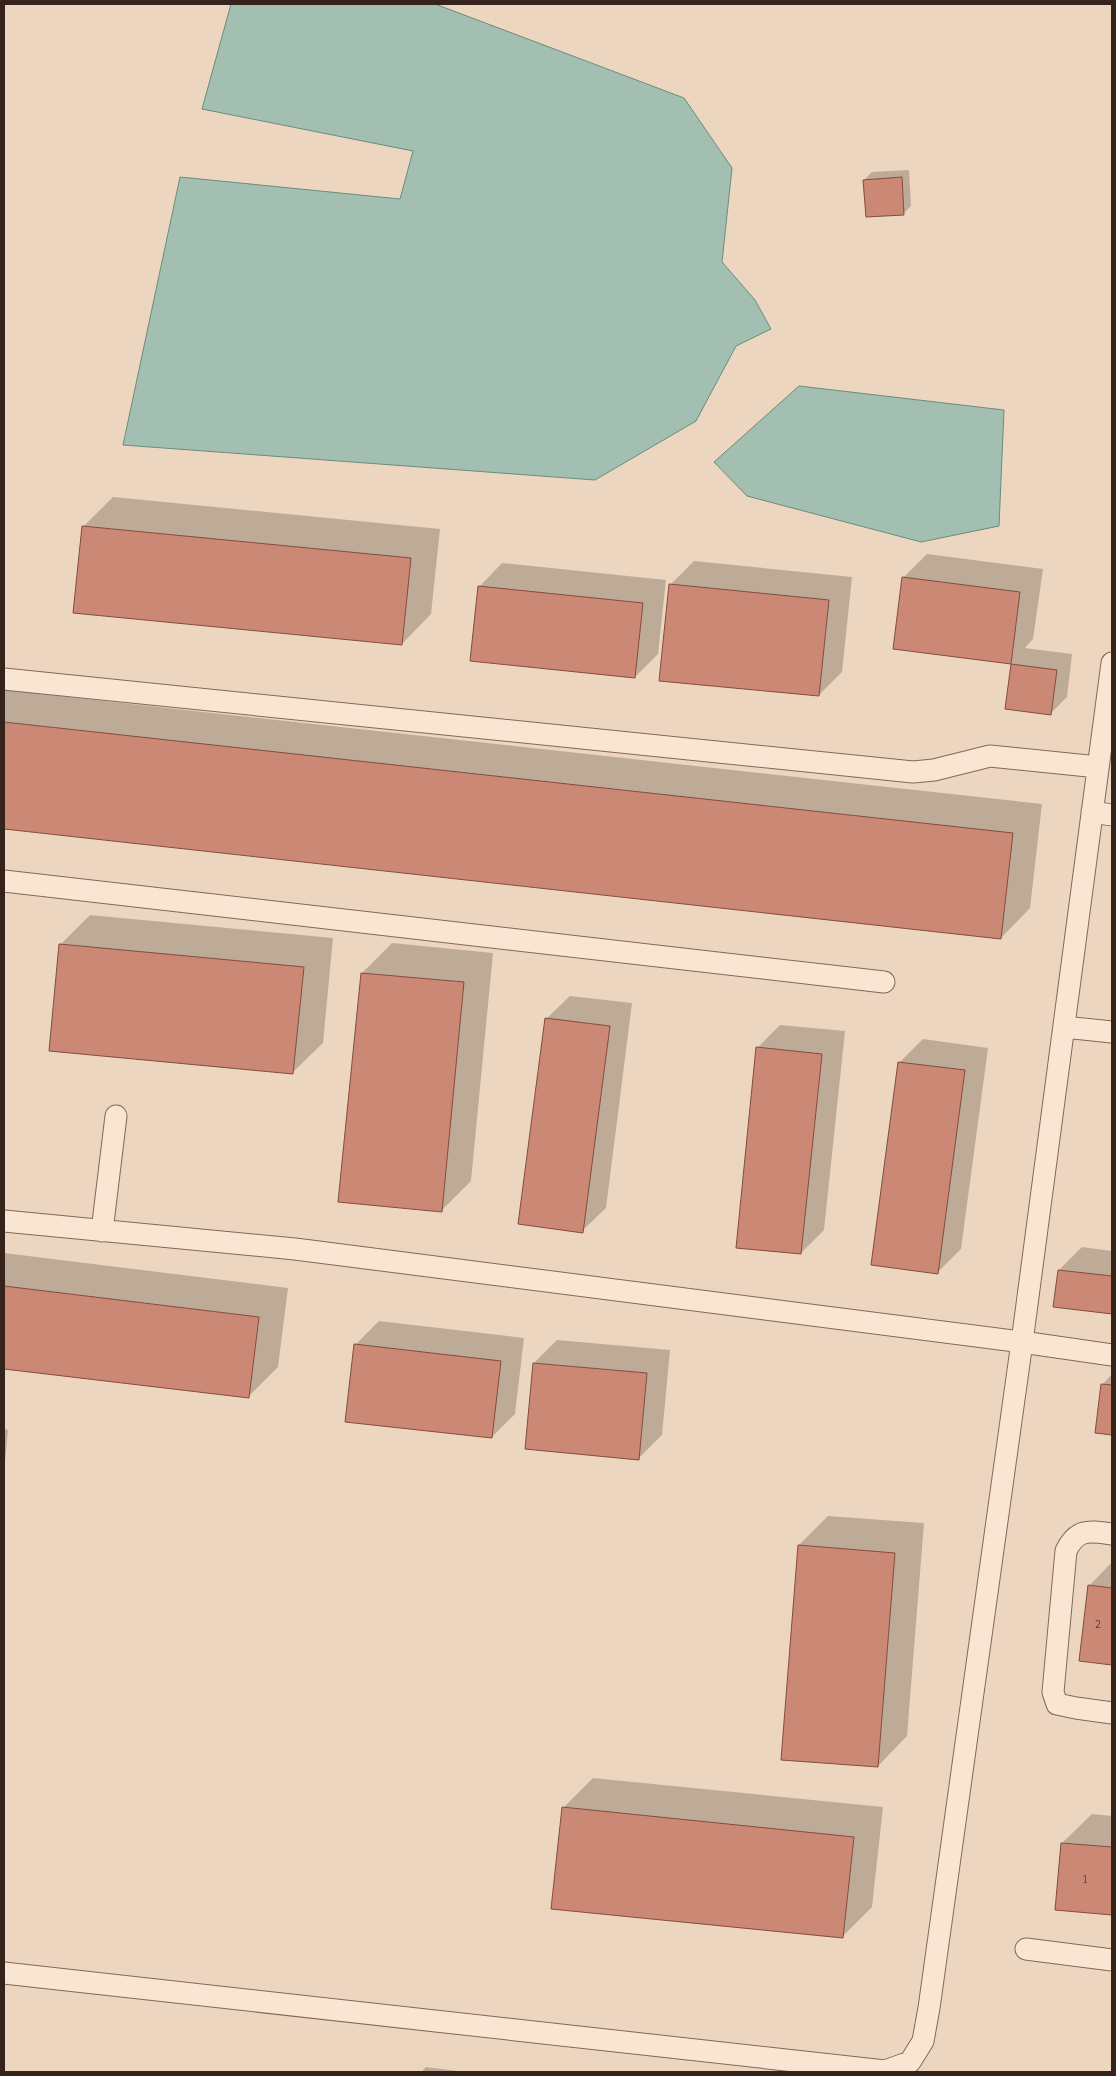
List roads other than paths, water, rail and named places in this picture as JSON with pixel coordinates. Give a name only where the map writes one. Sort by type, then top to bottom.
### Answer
[{"type":"lane","points":[[4,1972],[885,2071],[910,2062],[923,2041],[929,2008],[1064,1027],[1102,814],[1098,767],[1112,663]]},
{"type":"lane","points":[[4,679],[913,772],[934,770],[990,756],[1098,767]]},
{"type":"lane","points":[[4,881],[884,982]]},
{"type":"lane","points":[[1064,1027],[1112,1032]]},
{"type":"lane","points":[[102,1231],[116,1116]]},
{"type":"lane","points":[[4,1221],[295,1249],[1112,1355]]},
{"type":"lane","points":[[1112,1534],[1085,1532],[1073,1538],[1066,1551],[1053,1692],[1057,1704],[1112,1713]]},
{"type":"lane","points":[[1026,1949],[1112,1960]]}]
